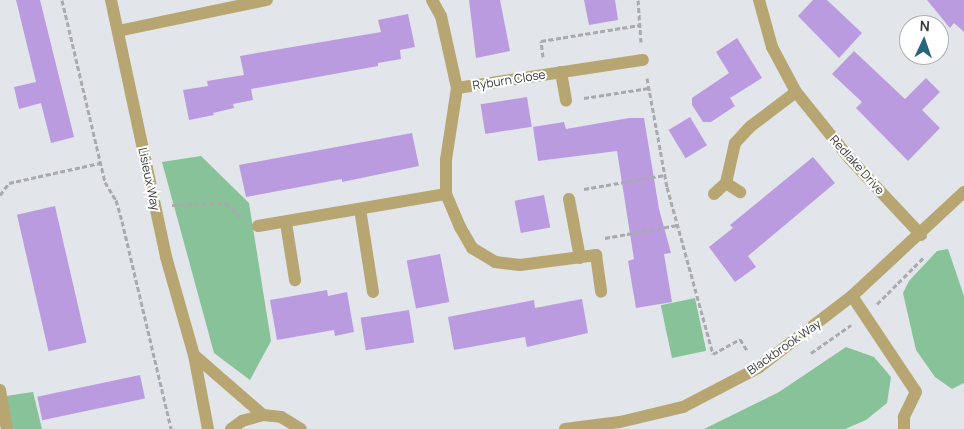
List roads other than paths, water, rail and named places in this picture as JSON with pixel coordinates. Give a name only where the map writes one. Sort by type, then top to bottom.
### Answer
[{"type":"street","name":"Lisieux Way","points":[[111,0],[155,206],[194,355],[208,429]]},
{"type":"street","points":[[118,31],[267,0]]},
{"type":"street","name":"Ryburn Close","points":[[432,0],[441,16],[456,88],[446,160],[446,194],[452,214],[472,248],[495,262],[520,265],[596,255],[601,292]]},
{"type":"street","name":"Redlake Drive","points":[[758,0],[772,47],[796,92],[850,160],[921,235]]},
{"type":"street","name":"Ryburn Close","points":[[456,88],[643,60]]},
{"type":"street","name":"Ryburn Close","points":[[561,72],[566,101]]},
{"type":"street","points":[[714,194],[726,183],[735,143],[751,126],[796,92]]},
{"type":"street","points":[[726,183],[740,192]]},
{"type":"street","name":"Blackbrook Way","points":[[565,429],[620,422],[684,407],[758,368],[852,296],[921,235],[964,192]]},
{"type":"street","points":[[258,226],[286,223],[446,194]]},
{"type":"street","points":[[569,199],[580,258]]},
{"type":"street","points":[[360,210],[374,292]]},
{"type":"street","points":[[286,223],[295,280]]},
{"type":"street","points":[[852,296],[916,392],[904,417],[904,429]]},
{"type":"street","points":[[194,355],[263,415]]},
{"type":"street","points":[[0,390],[7,429]]},
{"type":"street","points":[[231,429],[242,421],[263,415],[281,417],[301,429]]}]
